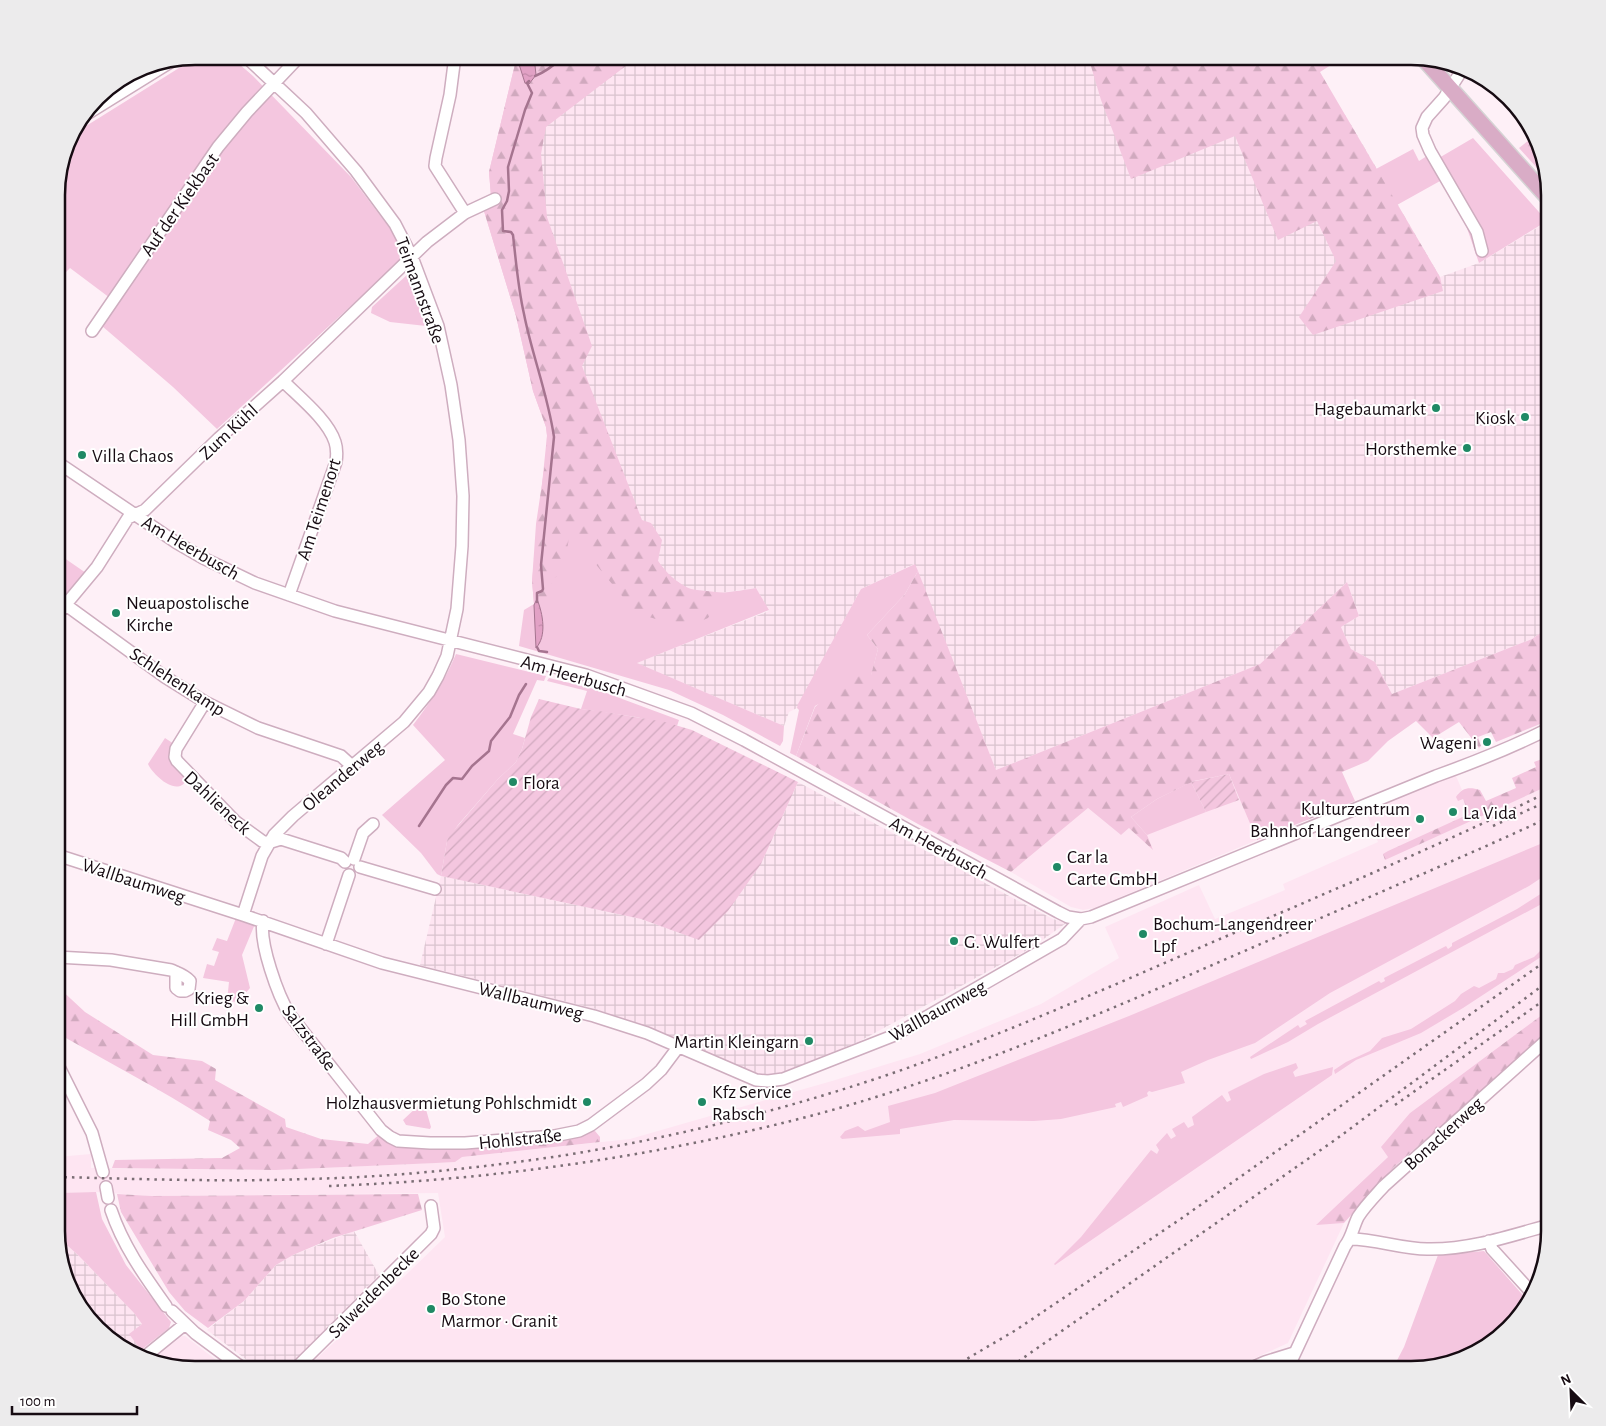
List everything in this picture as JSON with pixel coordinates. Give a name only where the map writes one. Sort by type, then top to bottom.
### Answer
[{"type":"main road","points":[[1430,66],[1541,190]]},
{"type":"street","name":"Teimannstraße","points":[[254,65],[306,112],[356,171],[395,224],[412,257],[438,326],[451,385],[463,496],[462,546],[457,609],[450,641]]},
{"type":"street","name":"Auf der Kiekbast","points":[[92,331],[218,147],[291,65]]},
{"type":"street","points":[[454,65],[450,95],[435,166],[465,213]]},
{"type":"street","points":[[101,105],[156,71]]},
{"type":"street","points":[[1459,74],[1424,122],[1422,128],[1430,151],[1477,232],[1482,251]]},
{"type":"street","name":"Zum Kühl","points":[[66,605],[97,567],[128,518],[145,510],[219,438],[283,381],[427,242],[465,213],[495,199]]},
{"type":"street","name":"Am Teimenort","points":[[283,381],[324,424],[335,440],[337,450],[336,462],[289,595]]},
{"type":"street","name":"Am Heerbusch","points":[[65,468],[203,558],[255,583],[335,611],[586,675],[691,714],[744,740],[1058,912],[1068,917],[1081,919]]},
{"type":"street","name":"Schlehenkamp","points":[[66,605],[165,677],[205,702],[258,728],[341,756],[352,766]]},
{"type":"street","name":"Oleanderweg","points":[[243,915],[268,843],[282,826],[404,722],[417,708],[438,676],[447,656],[450,641]]},
{"type":"street","name":"Dahlieneck","points":[[205,702],[176,749],[175,757],[177,762],[236,822],[262,841],[268,843]]},
{"type":"street","name":"Wallbaumweg","points":[[65,858],[409,970],[594,1016],[647,1033],[756,1080],[768,1081],[784,1079],[896,1035],[1062,939],[1081,919],[1091,917],[1523,742],[1541,733]]},
{"type":"street","name":"Wallbaumweg","points":[[1523,742],[1541,738]]},
{"type":"street","points":[[326,944],[349,875],[343,870],[353,862],[363,832],[373,824]]},
{"type":"street","points":[[268,843],[281,839],[435,889]]},
{"type":"street","name":"Salzstraße","points":[[263,921],[262,937],[283,1005],[375,1122],[390,1137]]},
{"type":"street","points":[[65,958],[130,962],[176,972]]},
{"type":"street","name":"Hohlstraße","points":[[390,1137],[407,1142],[465,1143],[554,1136],[579,1131],[591,1125],[639,1090],[661,1070],[679,1046]]},
{"type":"street","name":"Bonackerweg","points":[[1291,1361],[1350,1239],[1361,1212],[1384,1186],[1541,1046]]},
{"type":"street","points":[[65,1081],[92,1133],[103,1172]]},
{"type":"street","name":"Salweidenbecke","points":[[303,1361],[431,1234],[434,1228],[431,1206]]},
{"type":"street","points":[[111,1210],[123,1241],[136,1264],[169,1309],[184,1324],[234,1361]]},
{"type":"street","points":[[1350,1239],[1427,1249],[1463,1246],[1541,1227]]},
{"type":"street","points":[[1489,1240],[1492,1249],[1528,1289]]},
{"type":"street","points":[[150,1353],[184,1324]]},
{"type":"street","points":[[1268,1361],[1294,1353]]},
{"type":"shaded area","points":[[580,65],[1255,65],[1346,116],[1440,277],[1479,263],[1541,225],[1541,632],[1532,639],[1392,694],[1375,662],[1351,649],[1341,627],[1359,616],[1347,582],[1260,664],[996,770],[914,564],[861,589],[797,708],[789,712],[784,726],[636,663],[769,611],[756,588],[712,594],[688,589],[667,574],[658,561],[584,405],[533,184],[535,127]]},
{"type":"shaded area","points":[[1229,774],[1257,840],[1094,908],[1083,910],[1071,907],[1011,872],[1088,808],[1121,835],[1129,828],[1147,835],[1131,817],[1157,799],[1194,781]]},
{"type":"shaded area","points":[[1456,776],[1462,790],[1457,794],[1463,799],[1470,814],[1424,836],[1385,859],[1541,789],[1541,1016],[1410,1113],[1388,1157],[1317,1224],[1344,1223],[1288,1343],[1249,1361],[314,1361],[445,1237],[438,1193],[152,1196],[96,1192],[65,1193],[65,1156],[91,1154],[91,1168],[276,1170],[455,1162],[461,1157],[630,1139],[832,1081],[920,1054],[1041,1004],[1119,958],[1105,927],[1199,885],[1215,919],[1285,890],[1283,884],[1378,842],[1365,810],[1431,782]]},
{"type":"shaded area","points":[[798,782],[1053,919],[1063,922],[1069,921],[1031,948],[860,1041],[784,1072],[769,1076],[756,1075],[683,1042],[596,1009],[420,965],[441,876],[641,919],[699,939],[761,864]]},
{"type":"shaded area","points":[[354,1231],[379,1275],[294,1361],[248,1361],[207,1330],[244,1301],[276,1265],[293,1255]]},
{"type":"shaded area","points":[[65,1244],[134,1313],[142,1324],[130,1334],[141,1349],[109,1329],[87,1303],[78,1289],[69,1265]]},
{"type":"shaded area","points":[[182,1336],[185,1336],[217,1361],[186,1361],[158,1356]]},
{"type":"green space","points":[[195,65],[240,65],[351,177],[404,247],[403,258],[217,429],[173,387],[102,326],[118,304],[70,268],[65,273],[65,186],[69,161],[78,137],[84,127],[179,68]]},
{"type":"green space","points":[[515,65],[529,65],[551,82],[533,184],[566,361],[658,561],[668,574],[690,589],[701,592],[713,593],[756,588],[769,610],[637,663],[784,726],[783,741],[780,746],[723,715],[669,690],[519,646],[524,610],[534,604],[532,581],[547,436],[546,427],[533,391],[516,316],[484,211],[491,196],[489,172]]},
{"type":"green space","points":[[515,65],[627,65],[546,127],[541,154],[547,217],[592,346],[582,366],[642,520],[651,523],[662,540],[658,561],[667,574],[688,589],[725,593],[708,618],[685,628],[636,613],[570,533],[563,571],[552,580],[552,595],[534,604],[532,581],[536,524],[546,457],[547,435],[533,391],[516,316],[484,211],[491,196],[489,172]]},
{"type":"green space","points":[[1091,65],[1331,65],[1320,72],[1440,277],[1443,291],[1313,335],[1299,317],[1336,261],[1317,221],[1278,240],[1235,136],[1131,179],[1101,100]]},
{"type":"green space","points":[[1473,138],[1541,214],[1541,225],[1479,263],[1449,176],[1397,205],[1376,169],[1413,149],[1419,161],[1427,156],[1432,162]]},
{"type":"green space","points":[[1529,140],[1539,170],[1519,148]]},
{"type":"green space","points":[[408,274],[426,326],[390,322],[371,313],[372,307]]},
{"type":"green space","points":[[65,559],[86,573],[65,598]]},
{"type":"green space","points":[[915,564],[918,571],[905,594],[867,635],[878,649],[871,676],[815,706],[796,756],[790,753],[799,710],[797,708],[798,704],[861,589]]},
{"type":"green space","points":[[918,571],[996,770],[1260,664],[1347,582],[1359,616],[1341,627],[1351,649],[1375,662],[1392,694],[1532,639],[1541,632],[1541,724],[1496,742],[1491,732],[1478,737],[1481,746],[1479,748],[1459,722],[1433,738],[1416,721],[1388,741],[1368,761],[1342,772],[1355,801],[1257,840],[1229,774],[1194,781],[1157,799],[1131,817],[1147,835],[1153,850],[1129,828],[1121,835],[1088,808],[1011,872],[918,824],[796,756],[815,707],[849,677],[871,675],[878,649],[867,635],[905,594]]},
{"type":"green space","points":[[456,654],[546,676],[544,681],[537,680],[513,734],[525,738],[516,762],[498,779],[458,825],[447,841],[441,876],[437,874],[421,853],[382,815],[445,760],[413,725],[437,691]]},
{"type":"green space","points":[[549,678],[598,690],[679,720],[677,726],[636,717],[581,709],[587,691],[547,681]]},
{"type":"green space","points":[[539,699],[581,709],[665,722],[692,730],[798,782],[761,864],[728,911],[699,940],[641,919],[441,876],[449,836],[498,779],[516,762]]},
{"type":"green space","points":[[165,738],[174,744],[188,779],[183,785],[173,786],[167,784],[153,772],[148,764]]},
{"type":"green space","points":[[1541,759],[1541,789],[1385,860],[1383,854],[1388,851],[1469,814],[1463,799],[1458,801],[1456,797],[1461,791],[1470,788],[1480,790],[1486,801],[1516,788],[1512,778],[1536,767],[1534,762]]},
{"type":"green space","points":[[1229,774],[1239,800],[1206,812],[1191,782]]},
{"type":"green space","points":[[1191,782],[1206,812],[1147,835],[1131,817],[1157,799]]},
{"type":"green space","points":[[1541,844],[1541,878],[1330,993],[1255,1043],[1181,1072],[1185,1083],[1152,1092],[1149,1091],[1147,1093],[1148,1096],[1123,1107],[1121,1102],[1115,1104],[1116,1107],[1061,1119],[1034,1121],[954,1120],[900,1129],[900,1134],[842,1139],[840,1137],[845,1131],[858,1126],[865,1131],[890,1122],[888,1106],[935,1093],[1129,1016]]},
{"type":"green space","points":[[1541,894],[1541,904],[1288,1042],[1251,1059],[1250,1057],[1298,1025],[1300,1028],[1307,1024],[1305,1021],[1379,981],[1381,983],[1385,981],[1384,978],[1446,946],[1448,949],[1452,946],[1452,943],[1517,909]]},
{"type":"green space","points":[[236,918],[255,924],[242,955],[250,988],[238,1002],[227,1001],[229,982],[203,978],[207,964],[214,966],[219,952],[212,950],[217,938],[227,941]]},
{"type":"green space","points":[[1541,950],[1541,957],[1463,1008],[1421,1033],[1356,1060],[1335,1074],[1334,1070],[1370,1051],[1382,1038],[1411,1029],[1455,1001],[1461,994],[1474,986],[1479,988],[1496,979],[1498,973],[1504,973],[1513,969],[1515,965],[1534,957]]},
{"type":"green space","points":[[65,993],[85,1012],[153,1055],[202,1061],[216,1069],[215,1080],[285,1119],[286,1127],[321,1139],[368,1144],[380,1134],[393,1142],[416,1148],[456,1146],[595,1131],[600,1137],[600,1142],[462,1157],[455,1162],[276,1170],[112,1168],[115,1160],[222,1158],[240,1148],[231,1140],[208,1130],[210,1121],[65,1038]]},
{"type":"green space","points":[[1541,1016],[1541,1039],[1394,1167],[1344,1223],[1316,1225],[1388,1157],[1381,1147],[1410,1113]]},
{"type":"green space","points":[[1296,1063],[1298,1068],[1293,1072],[1295,1077],[1333,1067],[1332,1075],[1054,1264],[1081,1237],[1151,1150],[1157,1154],[1159,1150],[1156,1145],[1167,1133],[1171,1139],[1176,1136],[1172,1129],[1184,1122],[1188,1128],[1194,1125],[1192,1117],[1222,1095],[1227,1102],[1231,1100],[1228,1092],[1264,1074]]},
{"type":"green space","points":[[419,1105],[422,1109],[425,1106],[430,1129],[406,1125],[403,1120]]},
{"type":"green space","points":[[96,1192],[102,1219],[126,1265],[171,1322],[169,1328],[141,1350],[129,1334],[142,1324],[134,1313],[65,1244],[65,1193]]},
{"type":"green space","points":[[117,1194],[152,1196],[418,1194],[422,1210],[333,1238],[293,1255],[276,1265],[244,1301],[208,1328],[185,1311],[169,1292],[121,1212]]},
{"type":"green space","points":[[1484,1251],[1524,1296],[1509,1317],[1497,1329],[1469,1348],[1437,1359],[1397,1361],[1404,1347],[1438,1255]]},
{"type":"water","points":[[519,65],[535,65],[536,75],[529,84],[525,83]]},
{"type":"water","points":[[537,599],[541,611],[543,631],[536,648],[534,605]]},
{"type":"waterway","points":[[535,76],[553,65]]},
{"type":"waterway","points":[[529,81],[527,83],[532,93],[508,167],[509,191],[507,201],[502,210],[503,231],[511,232],[513,235],[522,304],[554,437],[541,565],[543,589],[537,593],[537,602]]},
{"type":"waterway","points":[[537,647],[539,651],[547,652]]},
{"type":"waterway","points":[[419,826],[446,785],[453,778],[462,779],[472,766],[489,751],[491,741],[510,717],[526,684]]},
{"type":"railway","points":[[65,1177],[277,1180],[405,1174],[470,1168],[566,1155],[649,1140],[731,1121],[893,1073],[1012,1028],[1379,870],[1541,795]]},
{"type":"railway","points":[[1493,826],[1541,804]]},
{"type":"railway","points":[[329,1186],[452,1178],[573,1164],[694,1143],[754,1130],[867,1100],[971,1065],[1073,1025],[1428,872],[1541,821]]},
{"type":"railway","points":[[963,1361],[1016,1330],[1182,1218],[1541,964]]},
{"type":"railway","points":[[1019,1361],[1335,1140],[1541,987]]},
{"type":"railway","points":[[1395,1105],[1541,1002]]},
{"type":"place","name":"Hagebaumarkt","points":[[1436,408]]},
{"type":"place","name":"Kiosk","points":[[1525,417]]},
{"type":"place","name":"Horsthemke","points":[[1467,448]]},
{"type":"place","name":"Villa Chaos","points":[[82,455]]},
{"type":"place","name":"Neuapostolische Kirche","points":[[116,613]]},
{"type":"place","name":"Wageni","points":[[1487,742]]},
{"type":"place","name":"Flora","points":[[513,782]]},
{"type":"place","name":"La Vida","points":[[1453,812]]},
{"type":"place","name":"Kulturzentrum Bahnhof Langendreer","points":[[1420,819]]},
{"type":"place","name":"Car la Carte GmbH","points":[[1057,867]]},
{"type":"place","name":"Bochum-Langendreer Lpf","points":[[1143,934]]},
{"type":"place","name":"G. Wulfert","points":[[954,941]]},
{"type":"place","name":"Krieg & Hill GmbH","points":[[259,1008]]},
{"type":"place","name":"Martin Kleingarn","points":[[809,1041]]},
{"type":"place","name":"Holzhausvermietung Pohlschmidt","points":[[587,1102]]},
{"type":"place","name":"Kfz Service Rabsch","points":[[702,1102]]},
{"type":"place","name":"Bo Stone Marmor · Granit","points":[[431,1309]]}]
